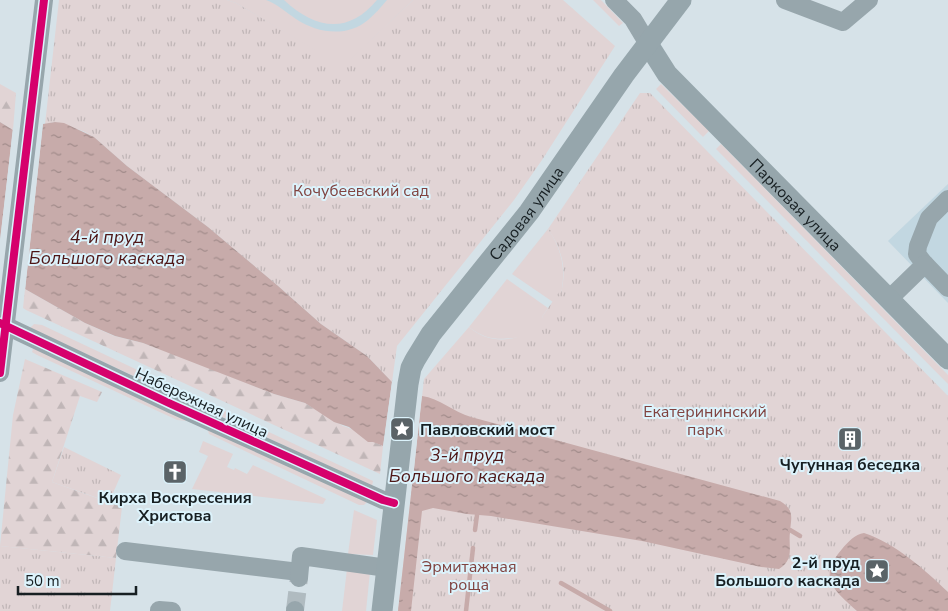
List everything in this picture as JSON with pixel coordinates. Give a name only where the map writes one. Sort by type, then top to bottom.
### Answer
[{"type":"main road","name":"Садовая улица","points":[[394,503],[408,384],[415,360],[431,334],[529,212],[624,75],[680,0]]},
{"type":"main road","name":"Парковая улица","points":[[648,44],[667,74],[948,359]]},
{"type":"main road","points":[[382,611],[394,503]]},
{"type":"street","points":[[0,373],[3,324],[10,296],[44,0]]},
{"type":"street","points":[[614,0],[633,19],[648,44]]},
{"type":"street","points":[[785,0],[843,22],[869,0]]},
{"type":"street","points":[[948,199],[929,218],[918,246],[917,254],[948,288]]},
{"type":"street","points":[[889,299],[925,264]]},
{"type":"street","name":"Набережная улица","points":[[3,324],[180,408],[394,503]]},
{"type":"street","points":[[125,551],[299,575],[300,556],[387,568]]},
{"type":"street","points":[[159,611],[172,611]]},
{"type":"shaded area","points":[[227,0],[413,0],[343,67],[236,3]]},
{"type":"shaded area","points":[[948,184],[948,303],[888,241]]},
{"type":"green space","name":"Кочубеевский сад","points":[[59,0],[227,0],[236,3],[343,66],[413,0],[563,0],[615,46],[514,200],[397,346],[392,382],[367,356],[321,324],[208,227],[127,166],[94,137],[83,131],[55,122],[45,124]]},
{"type":"green space","points":[[227,0],[270,1],[313,28],[342,31],[360,26],[371,18],[387,0],[413,0],[343,67],[236,3]]},
{"type":"green space","points":[[284,0],[377,0],[355,19],[331,24],[319,22],[308,17]]},
{"type":"green space","points":[[593,0],[601,0],[623,23],[619,26]]},
{"type":"green space","points":[[0,84],[16,93],[13,130],[0,122]]},
{"type":"green space","points":[[661,84],[709,131],[703,137],[656,89]]},
{"type":"green space","name":"Екатерининский парк","points":[[640,93],[650,93],[948,396],[948,611],[398,611],[424,379],[469,327],[488,337],[508,339],[527,333],[544,319],[542,317],[559,292],[561,293],[563,284],[563,267],[560,252],[548,229]]},
{"type":"green space","points":[[721,144],[948,375],[948,384],[716,149]]},
{"type":"green space","points":[[548,229],[557,244],[563,268],[561,294],[559,293],[553,302],[512,274]]},
{"type":"green space","points":[[507,279],[548,308],[542,317],[552,324],[548,328],[541,332],[499,339],[484,336],[469,327]]},
{"type":"green space","points":[[25,289],[85,323],[114,336],[143,343],[274,394],[305,403],[343,426],[383,446],[380,474],[26,310],[23,308]]},
{"type":"green space","points":[[34,324],[42,325],[373,481],[372,486],[30,328]]},
{"type":"green space","points":[[33,349],[187,421],[177,420],[37,355],[32,352]]},
{"type":"green space","points":[[25,359],[102,392],[97,402],[80,396],[52,482],[122,507],[116,558],[0,546],[13,415]]},
{"type":"green space","points":[[207,428],[367,502],[364,505],[359,505],[209,434]]},
{"type":"green space","points":[[203,441],[233,454],[227,467],[234,470],[235,468],[247,474],[253,465],[326,499],[323,504],[192,489],[208,456],[199,452]]},
{"type":"green space","points":[[64,447],[121,475],[109,502],[52,482]]},
{"type":"green space","points":[[354,510],[377,520],[373,555],[348,554]]},
{"type":"green space","points":[[0,546],[116,558],[110,611],[0,611]]},
{"type":"green space","points":[[347,569],[370,572],[366,611],[342,611]]},
{"type":"water","points":[[0,122],[13,130],[0,240]]},
{"type":"water","name":"4-й пруд Большого каскада","points":[[64,123],[94,137],[127,166],[208,227],[321,324],[367,356],[392,382],[383,446],[368,442],[349,427],[334,422],[305,403],[274,394],[143,343],[115,336],[85,323],[25,289],[43,124]]},
{"type":"water","name":"3-й пруд Большого каскада","points":[[422,396],[434,399],[471,417],[780,501],[785,504],[791,515],[789,557],[779,569],[761,567],[642,541],[433,508],[422,511],[411,611],[398,611]]},
{"type":"water","name":"2-й пруд Большого каскада","points":[[864,533],[876,537],[898,550],[939,583],[948,592],[948,611],[857,611],[841,597],[832,583],[830,576],[831,568],[842,549],[855,537]]},
{"type":"pier","points":[[43,122],[25,291],[22,288]]},
{"type":"pier","points":[[13,127],[15,130],[9,190],[3,240],[0,242]]},
{"type":"pier","points":[[392,382],[395,382],[391,412],[385,447],[383,448]]},
{"type":"pier","points":[[420,394],[422,394],[413,479],[410,479]]},
{"type":"waterway","points":[[475,530],[477,515]]},
{"type":"waterway","points":[[790,530],[800,536]]},
{"type":"waterway","points":[[466,611],[473,548]]},
{"type":"waterway","points":[[561,583],[610,611]]},
{"type":"tunnel","points":[[295,610],[299,578]]},
{"type":"cycle path","points":[[0,373],[44,0]]},
{"type":"cycle path","points":[[0,323],[171,404],[383,500],[394,503]]},
{"type":"place","name":"Павловский мост","points":[[402,429]]},
{"type":"place","name":"Чугунная беседка","points":[[850,439]]},
{"type":"place","name":"Кирха Воскресения Христова","points":[[175,472]]},
{"type":"place","name":"2-й пруд Большого каскада","points":[[877,571]]},
{"type":"park label","name":"Эрмитажная роща","points":[[469,575]]}]
